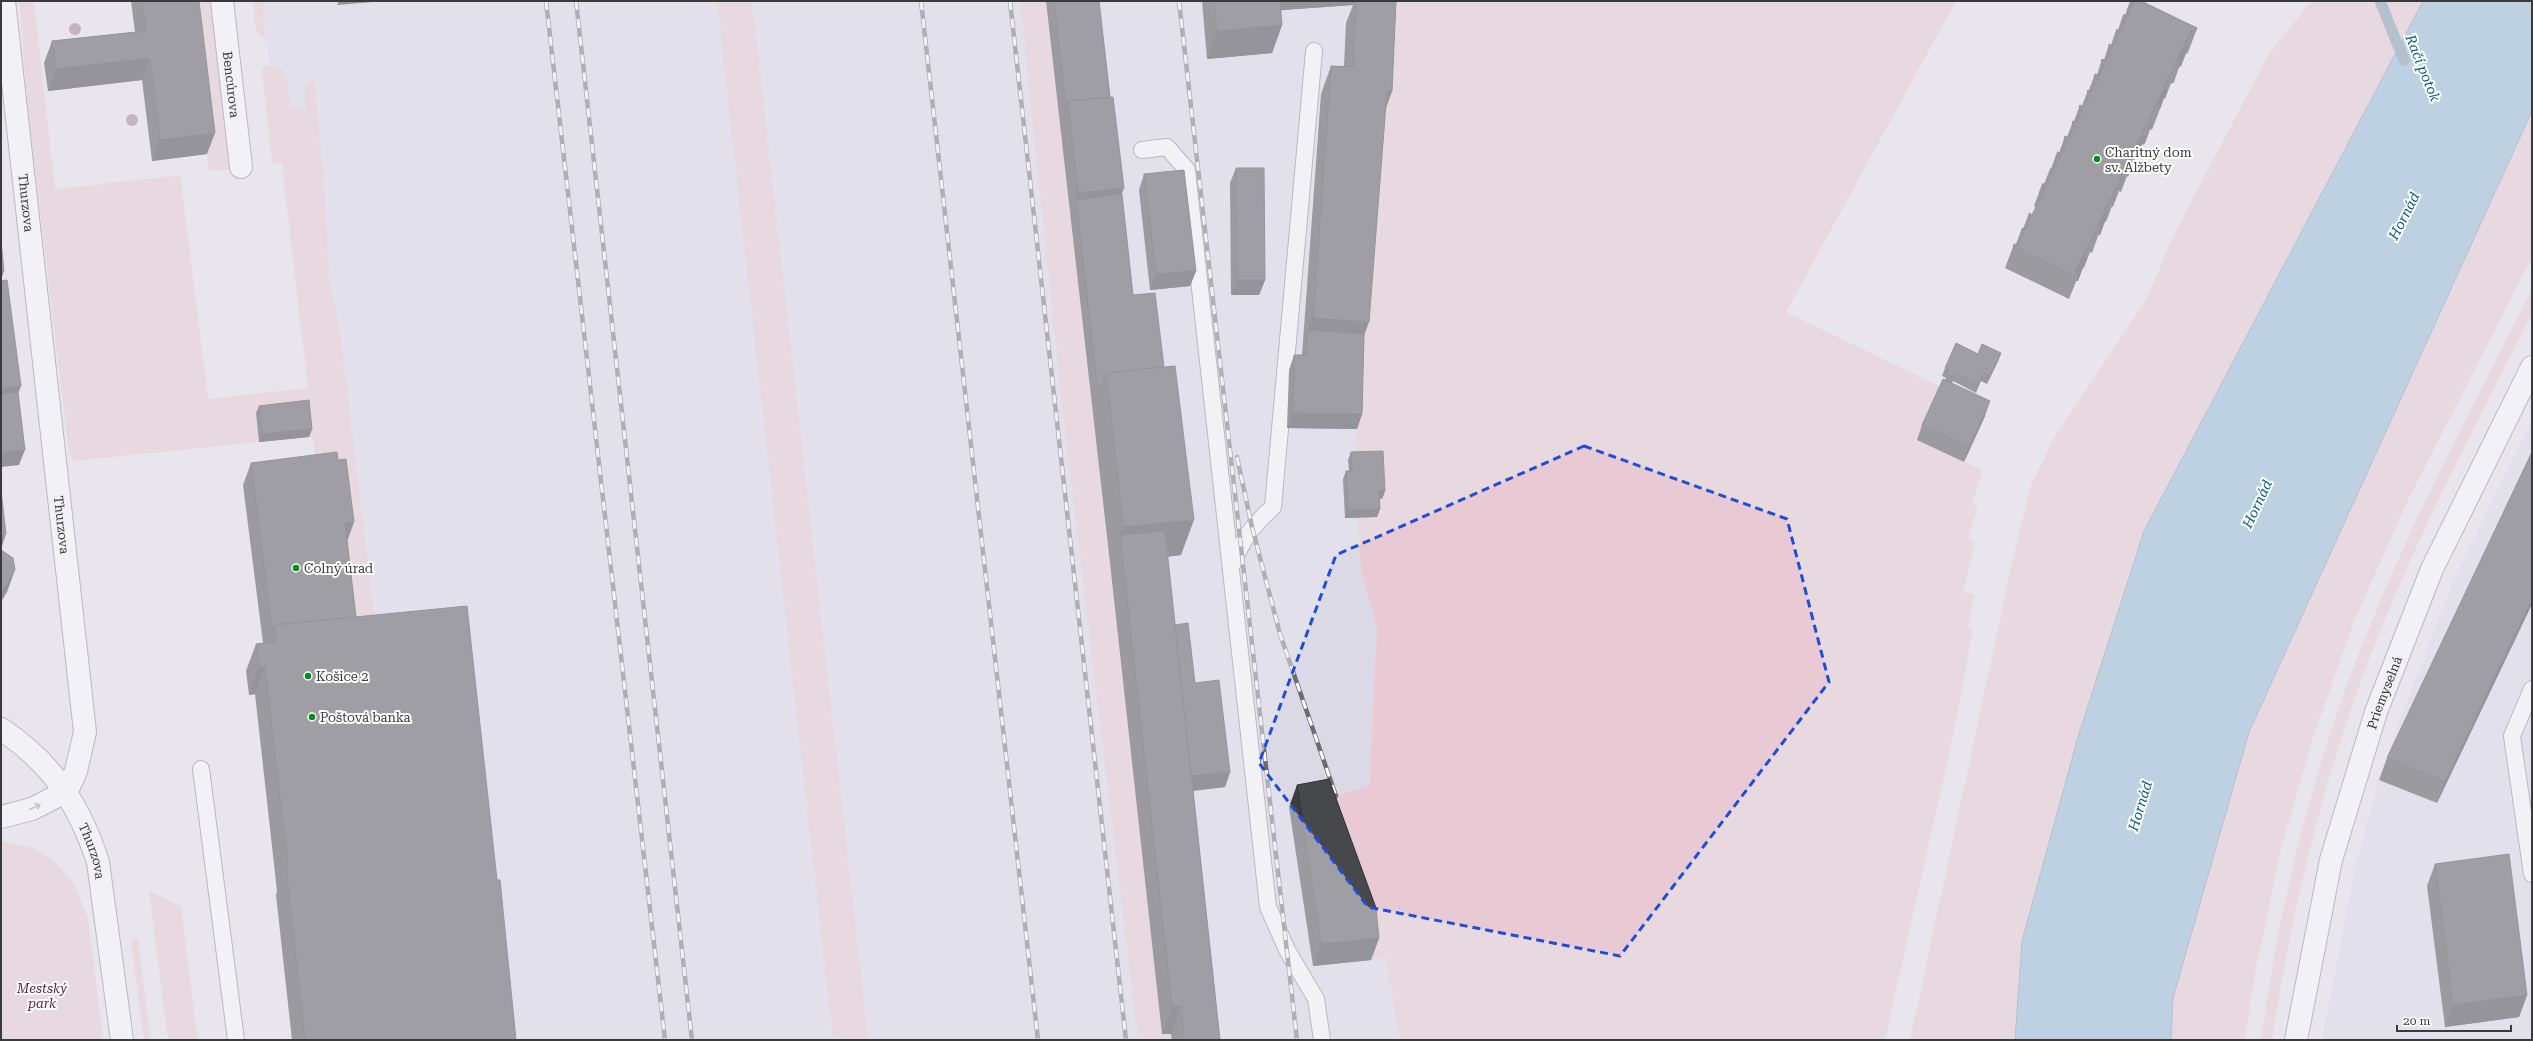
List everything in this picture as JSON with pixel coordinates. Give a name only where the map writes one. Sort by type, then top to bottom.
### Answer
[{"type":"street","name":"Thurzova","points":[[4,1],[85,732],[76,771],[67,791],[89,835],[98,862],[122,1040]]},
{"type":"street","name":"Bencúrova","points":[[222,1],[241,167]]},
{"type":"street","name":"Priemyselná","points":[[2296,1040],[2331,860],[2376,712],[2432,569],[2532,367]]},
{"type":"street","points":[[1,729],[26,746],[67,791],[32,809],[1,817]]},
{"type":"lane","points":[[1230,569],[1241,543],[1252,527],[1273,507],[1314,51]]},
{"type":"lane","points":[[1142,150],[1167,147],[1187,170],[1268,908],[1287,950],[1316,998],[1322,1040]]},
{"type":"lane","points":[[2532,689],[2512,736],[2532,874]]},
{"type":"lane","points":[[201,769],[236,1040]]},
{"type":"highlighted area","points":[[1584,446],[1787,519],[1829,682],[1620,956],[1368,907],[1259,763],[1336,555]]},
{"type":"shaded area","points":[[262,1],[1387,1],[1357,372],[1356,460],[1377,517],[1357,518],[1361,572],[1377,628],[1369,785],[1322,801],[1371,960],[1385,958],[1400,1040],[503,1040],[349,644],[308,388]]},
{"type":"shaded area","points":[[2532,419],[2532,1040],[2322,1040],[2356,864],[2379,780],[2399,722],[2453,582]]},
{"type":"green space","points":[[19,1],[34,1],[55,189],[180,175],[208,399],[308,388],[282,163],[272,164],[262,71],[263,67],[271,65],[278,67],[286,78],[292,108],[305,109],[305,86],[314,79],[324,184],[329,278],[340,332],[377,641],[349,644],[317,476],[313,437],[309,437],[306,408],[256,413],[259,442],[75,461],[69,454],[28,110]]},
{"type":"green space","points":[[189,1],[211,1],[231,169],[209,171]]},
{"type":"green space","points":[[253,1],[262,1],[266,39],[258,33],[256,28]]},
{"type":"green space","points":[[717,1],[752,1],[868,1040],[833,1040]]},
{"type":"green space","points":[[1020,1],[1046,1],[1110,563],[1172,1040],[1138,1040],[1064,422]]},
{"type":"green space","points":[[1387,1],[1956,1],[1786,312],[1941,387],[1964,462],[1983,470],[1972,503],[1978,506],[1968,539],[1975,542],[1963,591],[1974,595],[1968,627],[1973,629],[1954,732],[1885,1040],[1400,1040],[1385,958],[1371,960],[1368,930],[1322,801],[1369,785],[1377,628],[1361,572],[1357,518],[1377,517],[1356,460],[1357,372]]},
{"type":"green space","points":[[2312,1],[2423,1],[2144,531],[2078,737],[2022,941],[2015,1040],[1910,1040],[2015,549],[2031,485],[2053,440],[2145,302],[2174,235],[2269,53]]},
{"type":"green space","points":[[2532,111],[2532,257],[2408,500],[2354,621],[2312,741],[2282,845],[2254,978],[2245,1040],[2171,1040],[2173,998],[2249,732]]},
{"type":"green space","points":[[2532,290],[2532,314],[2461,453],[2416,547],[2375,643],[2357,692],[2329,777],[2306,864],[2287,952],[2272,1040],[2261,1040],[2278,935],[2289,882],[2316,779],[2350,678],[2387,585],[2426,499]]},
{"type":"green space","name":"Mestský park","points":[[1,841],[33,848],[54,861],[74,884],[88,918],[103,1040],[1,1040]]},
{"type":"green space","points":[[149,891],[181,906],[198,1040],[168,1040]]},
{"type":"green space","points":[[134,938],[138,939],[151,1040],[144,1040],[131,943]]},
{"type":"water","name":"Hornád","points":[[2423,1],[2532,1],[2532,111],[2249,732],[2173,998],[2171,1040],[2015,1040],[2022,941],[2078,737],[2144,531]]},
{"type":"building","points":[[142,1],[199,1],[215,133],[160,140],[150,58],[56,69],[52,41],[146,31]]},
{"type":"building","points":[[1054,1],[1099,1],[1110,97],[1068,101],[1066,108]]},
{"type":"building","points":[[1214,1],[1280,1],[1282,25],[1217,31]]},
{"type":"building","points":[[1356,1],[1396,1],[1392,91],[1387,91],[1369,322],[1313,318],[1331,66],[1353,67]]},
{"type":"building","name":"Charitný dom sv. Alžbety","points":[[2132,1],[2141,1],[2197,28],[2195,32],[2192,30],[2185,42],[2189,45],[2184,45],[2178,58],[2182,60],[2180,62],[2177,60],[2171,74],[2174,75],[2173,77],[2170,75],[2163,88],[2167,90],[2163,91],[2156,104],[2161,106],[2160,108],[2155,106],[2149,119],[2153,121],[2151,123],[2148,121],[2142,134],[2145,136],[2141,136],[2134,149],[2138,151],[2136,155],[2132,153],[2126,166],[2130,168],[2129,170],[2125,168],[2119,181],[2122,183],[2121,185],[2118,183],[2112,197],[2115,198],[2114,200],[2110,198],[2104,211],[2108,213],[2103,214],[2097,226],[2101,229],[2100,231],[2096,229],[2090,242],[2093,244],[2092,246],[2089,244],[2082,257],[2086,259],[2081,259],[2075,272],[2078,274],[2077,277],[2013,247],[2014,244],[2018,245],[2024,232],[2022,228],[2025,230],[2031,217],[2029,213],[2032,215],[2046,187],[2042,184],[2047,184],[2053,171],[2050,169],[2054,169],[2061,155],[2057,152],[2062,154],[2068,140],[2064,139],[2065,136],[2069,138],[2075,126],[2072,124],[2073,121],[2077,122],[2083,109],[2079,107],[2080,105],[2084,107],[2090,93],[2087,92],[2088,90],[2091,92],[2098,78],[2094,77],[2095,74],[2099,76],[2105,63],[2101,61],[2102,59],[2106,61],[2112,48],[2109,44],[2113,46],[2120,32],[2116,30],[2121,30],[2127,17],[2123,15],[2128,15],[2134,2]]},
{"type":"building","points":[[1113,97],[1124,188],[1078,193],[1068,101]]},
{"type":"building","points":[[1236,168],[1264,168],[1265,280],[1237,280]]},
{"type":"building","points":[[1184,170],[1196,271],[1156,274],[1144,174]]},
{"type":"building","points":[[1122,194],[1133,295],[1155,293],[1164,367],[1106,373],[1098,393],[1076,200]]},
{"type":"building","points":[[1,241],[4,271],[1,272]]},
{"type":"building","points":[[7,280],[21,386],[1,388],[1,281]]},
{"type":"building","points":[[1308,330],[1364,334],[1362,414],[1293,413],[1294,355],[1306,355]]},
{"type":"building","points":[[1956,343],[1978,354],[1982,344],[2001,353],[1990,376],[1984,373],[1978,385],[1956,374],[1954,378],[1947,374],[1949,370],[1945,368]]},
{"type":"building","points":[[1175,366],[1194,520],[1123,527],[1106,373]]},
{"type":"building","points":[[1943,379],[1990,401],[1969,447],[1922,425]]},
{"type":"building","points":[[18,392],[25,450],[1,452],[1,394]]},
{"type":"building","points":[[309,400],[312,429],[262,434],[259,406]]},
{"type":"building","points":[[1383,451],[1385,491],[1379,491],[1380,509],[1348,510],[1346,471],[1352,471],[1351,452]]},
{"type":"building","points":[[337,452],[338,460],[346,459],[354,522],[345,523],[356,617],[274,625],[272,631],[251,463]]},
{"type":"building","points":[[2532,452],[2532,599],[2445,782],[2387,758]]},
{"type":"building","points":[[1,490],[6,534],[1,535]]},
{"type":"building","points":[[1165,531],[1220,1040],[1184,1040],[1181,1006],[1172,1007],[1120,535]]},
{"type":"building","points":[[1,550],[13,558],[15,570],[1,592]]},
{"type":"building","points":[[467,606],[497,880],[500,880],[516,1040],[305,1040],[286,868],[288,868],[265,667],[259,667],[256,644],[276,642],[274,625]]},
{"type":"building","points":[[1188,623],[1195,683],[1219,680],[1230,772],[1191,776],[1175,625]]},
{"type":"building","points":[[1329,779],[1376,908],[1379,938],[1321,944],[1297,785]]},
{"type":"building","points":[[2509,854],[2527,995],[2453,1005],[2435,864]]},
{"type":"waterway","name":"Račí potok","points":[[2380,1],[2404,60]]},
{"type":"railway","points":[[546,1],[665,1040]]},
{"type":"railway","points":[[576,1],[692,1040]]},
{"type":"railway","points":[[921,1],[1038,1040]]},
{"type":"railway","points":[[1010,1],[1126,1040]]},
{"type":"railway","points":[[1179,1],[1297,1040]]},
{"type":"railway","points":[[1237,457],[1252,527],[1280,634],[1336,796]]},
{"type":"place","name":"Charitný dom sv. Alžbety","points":[[2097,159]]},
{"type":"place","name":"Colný úrad","points":[[296,568]]},
{"type":"place","name":"Košice 2","points":[[308,676]]},
{"type":"place","name":"Poštová banka","points":[[312,717]]}]
